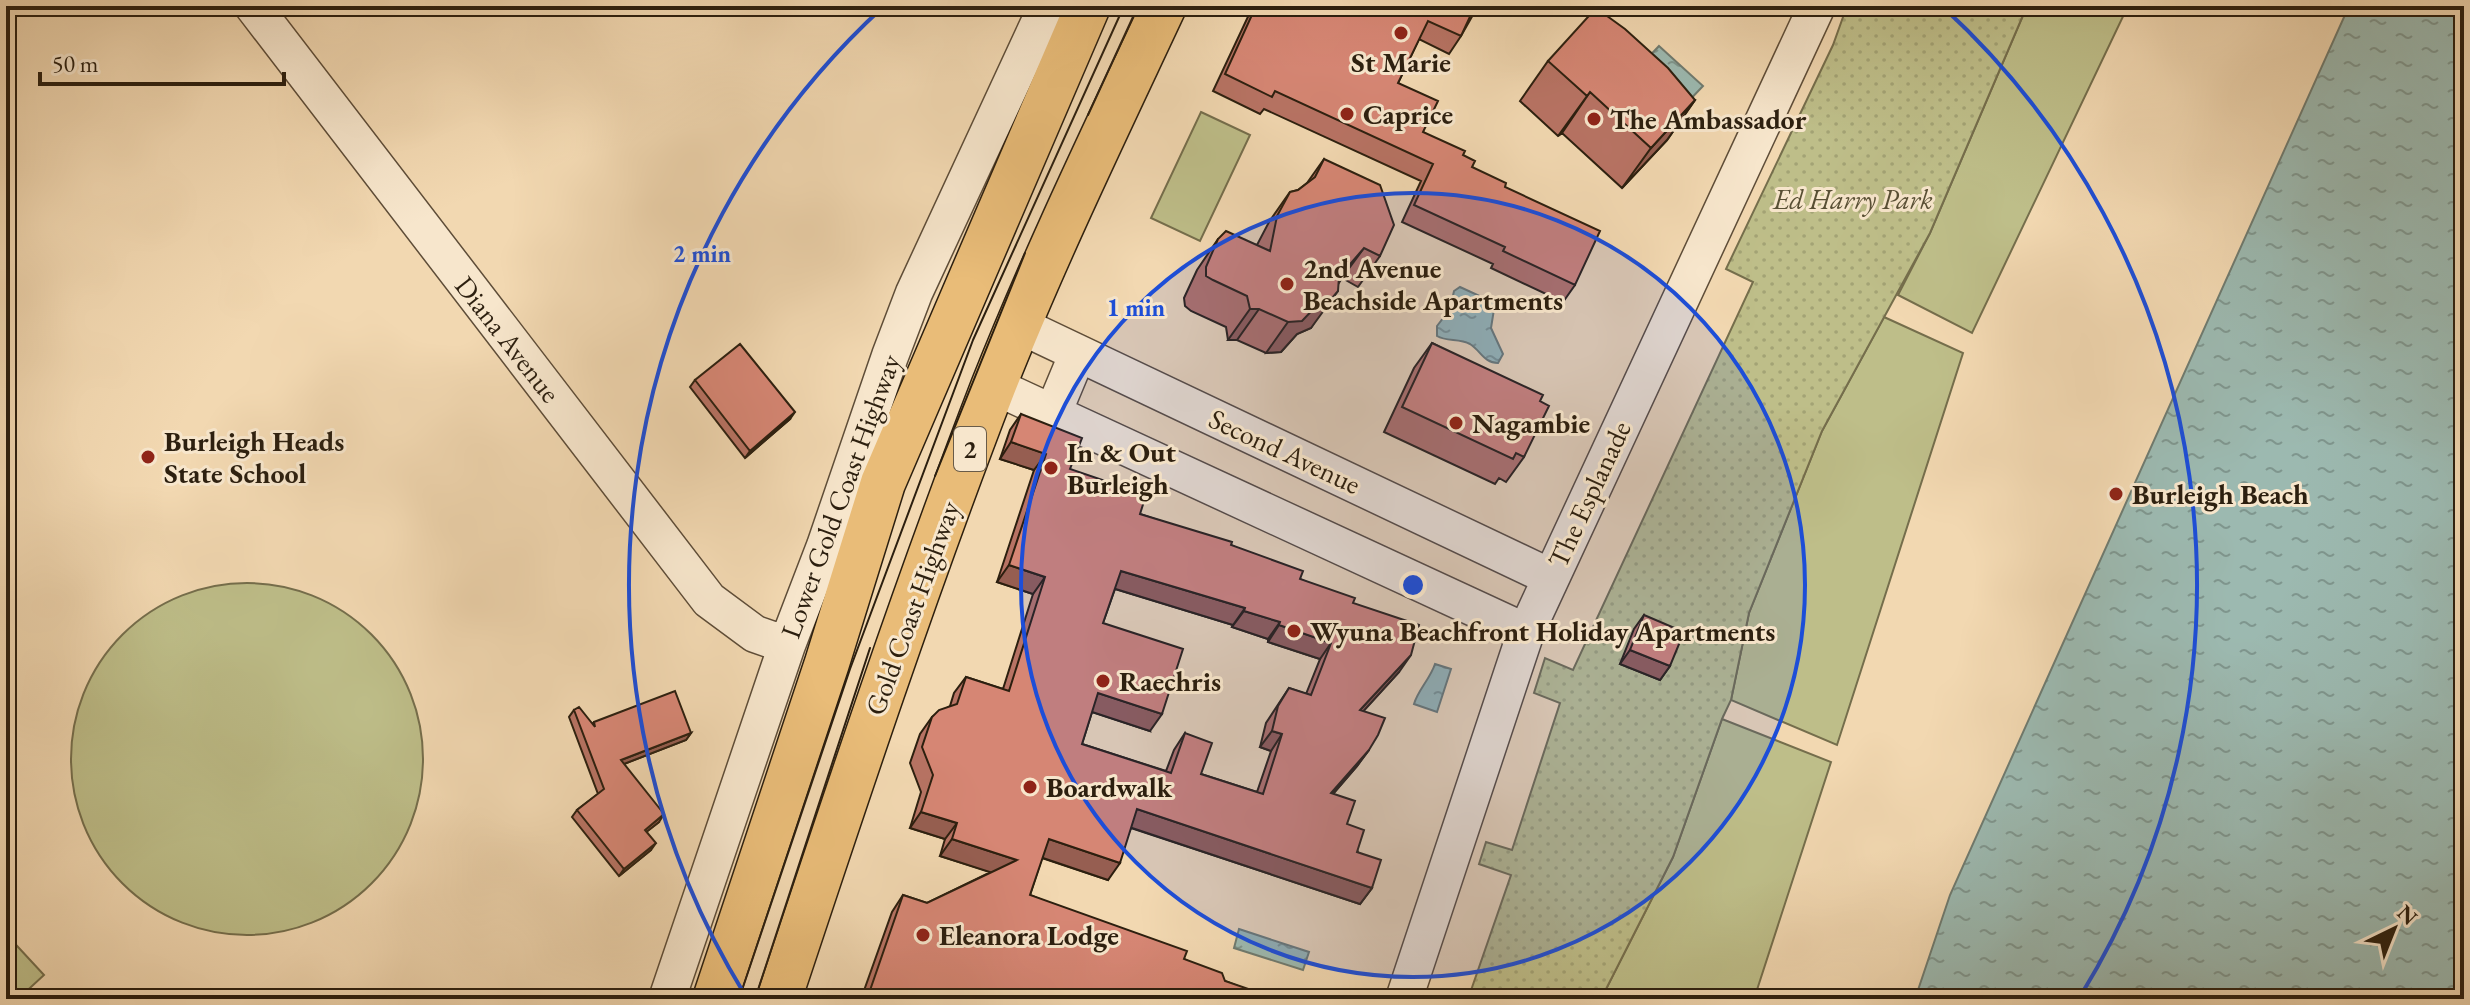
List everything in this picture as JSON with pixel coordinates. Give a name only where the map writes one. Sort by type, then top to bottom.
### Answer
[{"type":"highway","points":[[715,999],[827,663],[883,483],[1088,6]]},
{"type":"highway","name":"Gold Coast Highway","points":[[779,999],[917,591],[994,386],[1052,245],[1164,6]]},
{"type":"street","name":"Diana Avenue","points":[[253,6],[709,600],[755,634],[787,645]]},
{"type":"street","name":"The Esplanade","points":[[1404,999],[1526,632],[1817,6]]},
{"type":"street","name":"Lower Gold Coast Highway","points":[[667,999],[787,645],[825,546],[890,356],[914,293],[1042,8]]},
{"type":"street","name":"Second Avenue","points":[[1019,325],[1550,577]]},
{"type":"street","points":[[1053,413],[1078,353]]},
{"type":"street","points":[[994,386],[1526,632]]},
{"type":"street","points":[[1458,600],[1482,545]]},
{"type":"green space","name":"Ed Harry Park","points":[[1847,6],[2027,6],[1930,233],[1822,431],[1749,613],[1731,700],[1673,857],[1601,999],[1468,999],[1511,875],[1479,864],[1486,842],[1512,850],[1560,703],[1534,693],[1545,658],[1573,670],[1753,282],[1726,269],[1833,45]]},
{"type":"green space","points":[[2027,6],[2128,6],[1972,333],[1898,295],[1930,233]]},
{"type":"green space","points":[[1201,112],[1250,135],[1200,241],[1151,218]]},
{"type":"green space","points":[[1884,317],[1963,353],[1837,745],[1731,700],[1749,613],[1822,431]]},
{"type":"green space","points":[[247,583],[281,586],[314,596],[345,612],[372,634],[394,661],[410,692],[420,725],[423,759],[420,793],[410,826],[394,857],[372,884],[345,906],[314,922],[281,932],[247,935],[213,932],[180,922],[149,906],[122,884],[100,857],[84,826],[74,793],[71,759],[74,725],[84,692],[100,661],[122,634],[149,612],[180,596],[213,586]]},
{"type":"green space","points":[[1722,719],[1831,762],[1754,999],[1601,999],[1673,857]]},
{"type":"green space","points":[[6,934],[44,975],[18,999],[6,999]]},
{"type":"water","points":[[2349,6],[2464,6],[2464,999],[1915,999],[1950,895]]},
{"type":"water","points":[[1659,46],[1703,86],[1683,107],[1639,67]]},
{"type":"water","points":[[1460,287],[1495,303],[1491,328],[1503,354],[1498,363],[1486,359],[1470,344],[1437,336],[1437,326],[1450,309],[1454,291]]},
{"type":"water","points":[[1435,664],[1451,669],[1437,712],[1414,704]]},
{"type":"water","points":[[1239,929],[1309,952],[1303,970],[1234,948]]},
{"type":"building","points":[[1256,6],[1475,6],[1461,36],[1428,21],[1398,83],[1438,101],[1423,132],[1465,151],[1463,155],[1475,161],[1472,167],[1506,183],[1505,187],[1600,231],[1575,285],[1503,251],[1505,247],[1414,205],[1433,164],[1275,91],[1272,97],[1225,74]]},
{"type":"building","points":[[1596,8],[1625,29],[1668,68],[1695,100],[1651,148],[1590,92],[1587,96],[1548,61]]},
{"type":"building","points":[[1324,159],[1380,185],[1394,225],[1380,256],[1364,248],[1339,277],[1338,291],[1333,297],[1319,303],[1302,321],[1288,322],[1259,309],[1250,309],[1247,296],[1206,276],[1206,267],[1218,239],[1226,231],[1270,251],[1277,216],[1290,192],[1298,190],[1315,177]]},
{"type":"building","points":[[1432,343],[1543,395],[1540,401],[1549,406],[1524,457],[1516,453],[1513,459],[1402,407]]},
{"type":"building","points":[[740,344],[795,412],[750,451],[695,380]]},
{"type":"building","points":[[1021,414],[1082,438],[1070,469],[1146,495],[1140,514],[1232,542],[1231,545],[1303,571],[1300,579],[1355,598],[1353,603],[1419,625],[1411,655],[1360,710],[1385,718],[1378,735],[1369,750],[1331,793],[1355,801],[1347,824],[1364,830],[1357,852],[1381,860],[1372,888],[1137,809],[1120,863],[1049,839],[1030,895],[1187,951],[1184,959],[1222,973],[1225,981],[1271,999],[1129,999],[1099,990],[1096,999],[867,999],[903,895],[927,903],[1017,860],[952,839],[957,823],[921,812],[933,775],[922,747],[932,717],[939,710],[957,704],[966,677],[1009,691],[1045,577],[1009,565],[1046,454],[1011,442]],"holes":[[[1121,571],[1245,608],[1244,611],[1331,643],[1311,695],[1289,688],[1278,706],[1272,731],[1282,734],[1263,794],[1201,774],[1212,743],[1185,733],[1171,773],[1082,744],[1098,693],[1162,714],[1183,649],[1103,623]]]},
{"type":"building","points":[[1644,615],[1684,632],[1670,666],[1630,650]]},
{"type":"building","points":[[675,691],[691,733],[621,760],[664,814],[645,830],[656,843],[624,869],[577,810],[604,789],[574,710],[579,707],[595,727],[594,722]]},
{"type":"tram line","points":[[739,999],[850,669],[973,340],[1124,6]]},
{"type":"tram line","points":[[1088,115],[1138,6]]},
{"type":"tram line","points":[[935,476],[1025,253]]},
{"type":"tram line","points":[[755,999],[870,648]]},
{"type":"place","name":"St Marie","points":[[1401,33]]},
{"type":"place","name":"Caprice","points":[[1347,114]]},
{"type":"place","name":"The Ambassador","points":[[1594,119]]},
{"type":"place","name":"2nd Avenue Beachside Apartments","points":[[1287,284]]},
{"type":"place","name":"Nagambie","points":[[1456,423]]},
{"type":"place","name":"Burleigh Heads State School","points":[[148,457]]},
{"type":"place","name":"In & Out Burleigh","points":[[1051,468]]},
{"type":"place","name":"Burleigh Beach","points":[[2116,494]]},
{"type":"place","name":"Wyuna Beachfront Holiday Apartments","points":[[1294,631]]},
{"type":"place","name":"Raechris","points":[[1103,681]]},
{"type":"place","name":"Boardwalk","points":[[1030,787]]},
{"type":"place","name":"Eleanora Lodge","points":[[923,935]]}]
